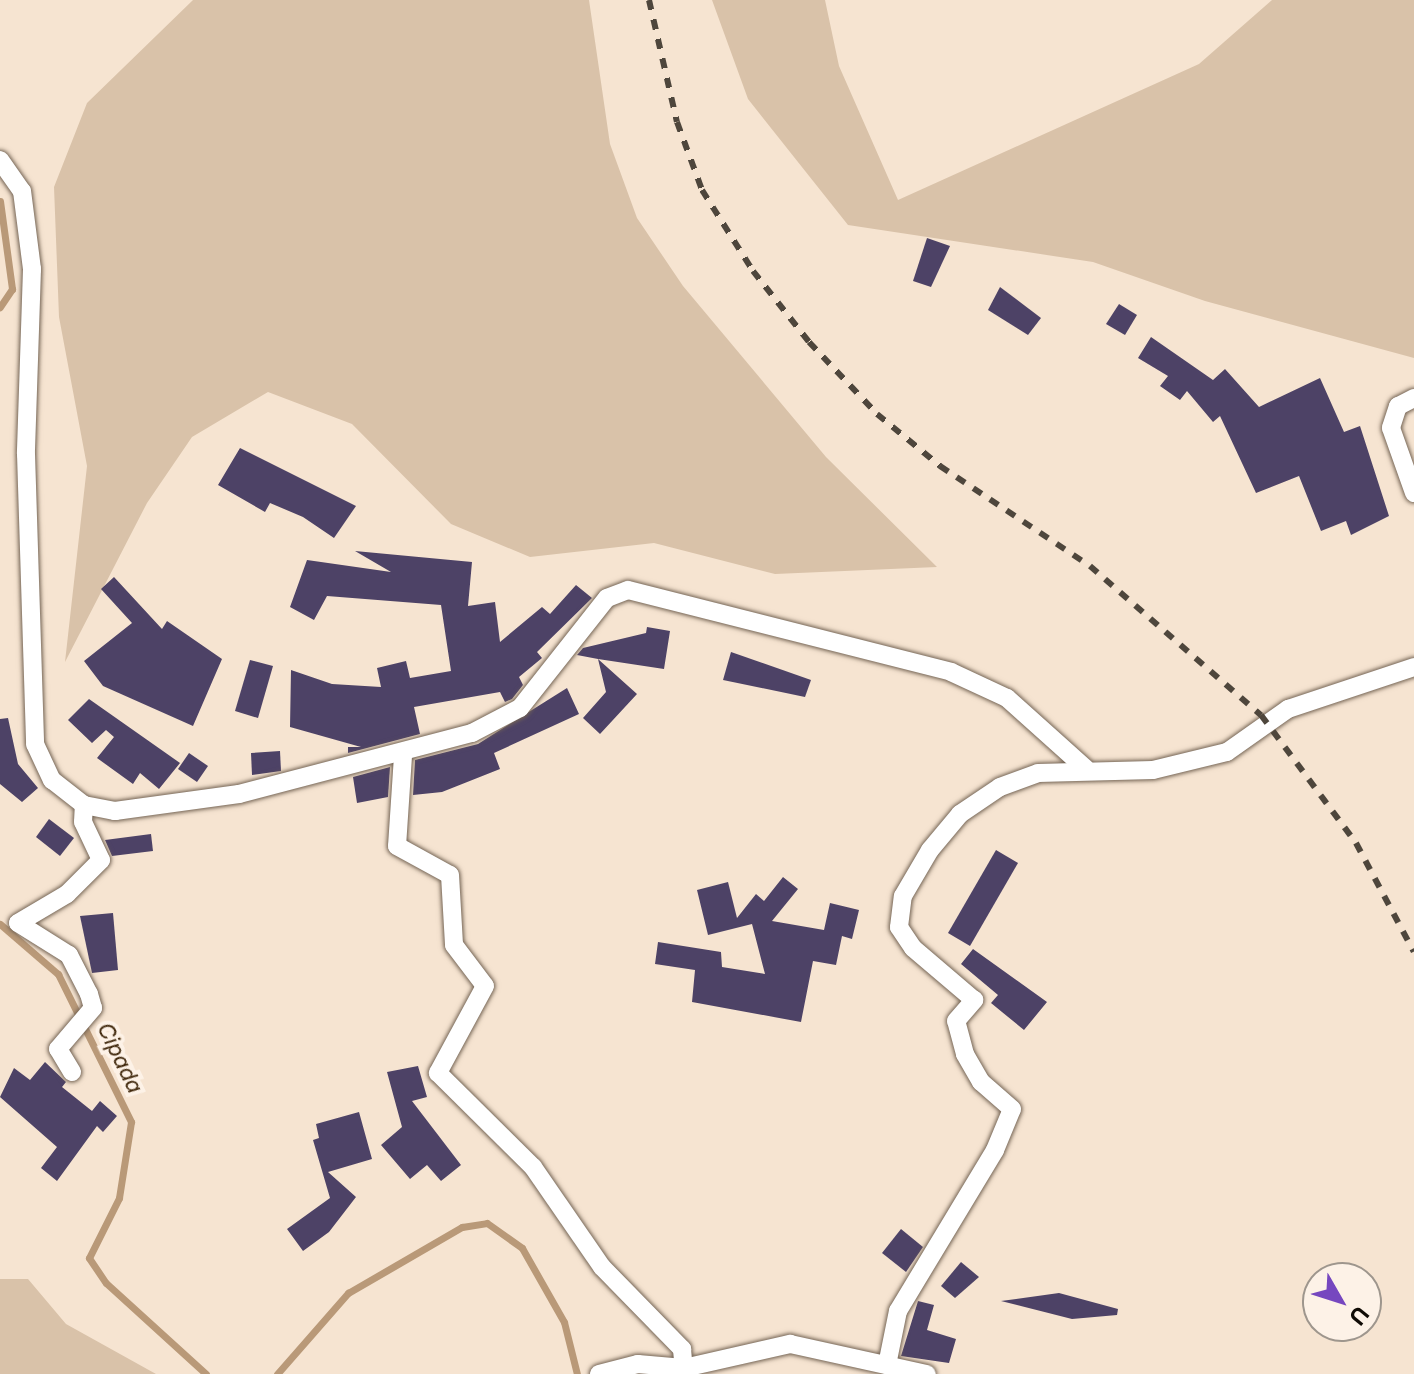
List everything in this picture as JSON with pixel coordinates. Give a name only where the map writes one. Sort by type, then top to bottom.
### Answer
[{"type":"street","points":[[0,160],[22,191],[32,269],[26,454],[35,744],[52,780],[84,805],[115,811],[239,794],[403,756],[472,733],[520,708],[607,598],[628,590],[951,672],[1007,698],[1086,769]]},
{"type":"street","points":[[1414,398],[1398,406],[1391,428],[1414,493]]},
{"type":"street","points":[[887,1365],[898,1311],[989,1161],[1012,1109],[981,1082],[965,1054],[956,1021],[974,1000],[905,939],[899,927],[903,896],[960,814],[1025,778],[1086,769],[1153,770],[1227,752],[1288,709],[1414,667]]},
{"type":"street","points":[[403,756],[397,846],[450,875],[454,945],[485,986],[438,1073],[533,1167],[602,1267],[682,1349],[684,1371]]},
{"type":"street","points":[[72,1072],[58,1049],[92,1009],[69,955],[18,923],[67,894],[101,860],[83,822],[84,805]]},
{"type":"street","points":[[599,1374],[638,1364],[684,1371],[790,1344],[927,1374]]},
{"type":"shaded area","points":[[193,0],[589,0],[610,144],[637,218],[683,286],[826,457],[937,567],[775,574],[654,543],[530,557],[451,524],[352,424],[268,392],[192,437],[147,503],[65,662],[87,466],[59,317],[54,187],[87,103]]},
{"type":"shaded area","points":[[712,0],[825,0],[839,66],[898,200],[1199,64],[1272,0],[1414,0],[1414,358],[1205,301],[1093,262],[848,225],[748,99]]},
{"type":"shaded area","points":[[0,1279],[28,1279],[66,1324],[156,1374],[0,1374]]},
{"type":"building","points":[[927,238],[950,246],[931,287],[913,281]]},
{"type":"building","points":[[1000,287],[1041,318],[1028,335],[988,310]]},
{"type":"building","points":[[1119,304],[1137,315],[1125,335],[1106,324]]},
{"type":"building","points":[[1151,337],[1213,380],[1225,369],[1259,407],[1320,378],[1344,432],[1360,426],[1389,516],[1351,535],[1346,521],[1321,531],[1299,476],[1256,493],[1220,416],[1213,422],[1187,391],[1180,400],[1160,386],[1168,376],[1138,358]]},
{"type":"building","points":[[240,448],[356,506],[334,538],[303,517],[270,503],[265,512],[218,485]]},
{"type":"building","points":[[355,551],[472,562],[468,606],[495,602],[500,642],[542,607],[550,614],[576,585],[592,598],[537,652],[542,658],[519,677],[523,685],[512,699],[505,702],[500,692],[414,707],[420,734],[348,753],[348,747],[361,747],[290,727],[291,670],[332,684],[381,687],[377,668],[406,661],[410,678],[451,671],[441,605],[327,596],[314,620],[290,607],[307,560],[391,572]]},
{"type":"building","points":[[114,577],[162,629],[167,621],[222,659],[193,726],[103,686],[84,661],[132,623],[101,589]]},
{"type":"building","points":[[647,627],[670,631],[664,669],[577,655],[583,648],[646,633]]},
{"type":"building","points":[[731,652],[811,680],[805,697],[723,680]]},
{"type":"building","points":[[598,659],[637,694],[600,734],[583,718],[606,692]]},
{"type":"building","points":[[250,660],[273,666],[258,718],[235,711]]},
{"type":"building","points":[[567,688],[579,714],[494,753],[500,769],[442,792],[413,795],[415,760],[478,744]]},
{"type":"building","points":[[89,699],[180,763],[159,789],[140,773],[133,784],[97,758],[114,737],[106,730],[92,743],[68,720]]},
{"type":"building","points":[[8,718],[18,764],[38,788],[22,802],[0,784],[0,719]]},
{"type":"building","points":[[280,751],[281,771],[252,775],[251,753]]},
{"type":"building","points":[[189,753],[208,766],[197,782],[178,769]]},
{"type":"building","points":[[390,767],[388,797],[357,803],[353,777]]},
{"type":"building","points":[[49,819],[74,838],[60,856],[36,837]]},
{"type":"building","points":[[151,834],[153,851],[112,856],[105,840]]},
{"type":"building","points":[[996,850],[1018,863],[970,946],[948,933]]},
{"type":"building","points":[[783,877],[798,889],[772,921],[824,930],[830,903],[859,910],[852,939],[842,936],[836,965],[813,961],[801,1022],[692,1002],[695,970],[655,964],[658,942],[721,952],[722,967],[765,974],[752,924],[708,935],[697,890],[728,882],[737,918],[756,894],[764,901]]},
{"type":"building","points":[[113,913],[118,970],[92,973],[80,916]]},
{"type":"building","points":[[973,949],[1047,1002],[1024,1030],[991,1003],[998,995],[961,964]]},
{"type":"building","points":[[45,1062],[66,1082],[62,1087],[92,1111],[100,1101],[117,1116],[103,1132],[97,1126],[57,1181],[41,1168],[57,1147],[0,1097],[14,1068],[30,1080]]},
{"type":"building","points":[[418,1066],[427,1097],[412,1101],[461,1165],[441,1181],[427,1165],[410,1179],[381,1145],[402,1127],[387,1072]]},
{"type":"building","points":[[359,1112],[372,1159],[328,1172],[356,1197],[329,1232],[303,1251],[287,1229],[330,1198],[313,1140],[319,1138],[316,1124]]},
{"type":"building","points":[[901,1229],[923,1247],[906,1272],[882,1253]]},
{"type":"building","points":[[961,1262],[979,1277],[955,1298],[941,1286]]},
{"type":"building","points":[[1059,1293],[1118,1309],[1117,1315],[1072,1319],[1001,1301]]},
{"type":"building","points":[[918,1301],[934,1305],[927,1330],[956,1339],[949,1363],[901,1356]]},
{"type":"waterway","name":"Cipada","points":[[0,201],[12,289],[0,307]]},
{"type":"waterway","name":"Cipada","points":[[0,924],[58,974],[131,1122],[119,1198],[89,1258],[106,1283],[206,1374]]},
{"type":"waterway","name":"Cipada","points":[[277,1374],[348,1293],[462,1227],[487,1223],[522,1248],[564,1322],[577,1374]]},
{"type":"railway","points":[[649,0],[677,122],[702,190],[753,271],[809,342],[877,414],[940,466],[1090,566],[1261,715],[1356,843],[1414,952]]}]
